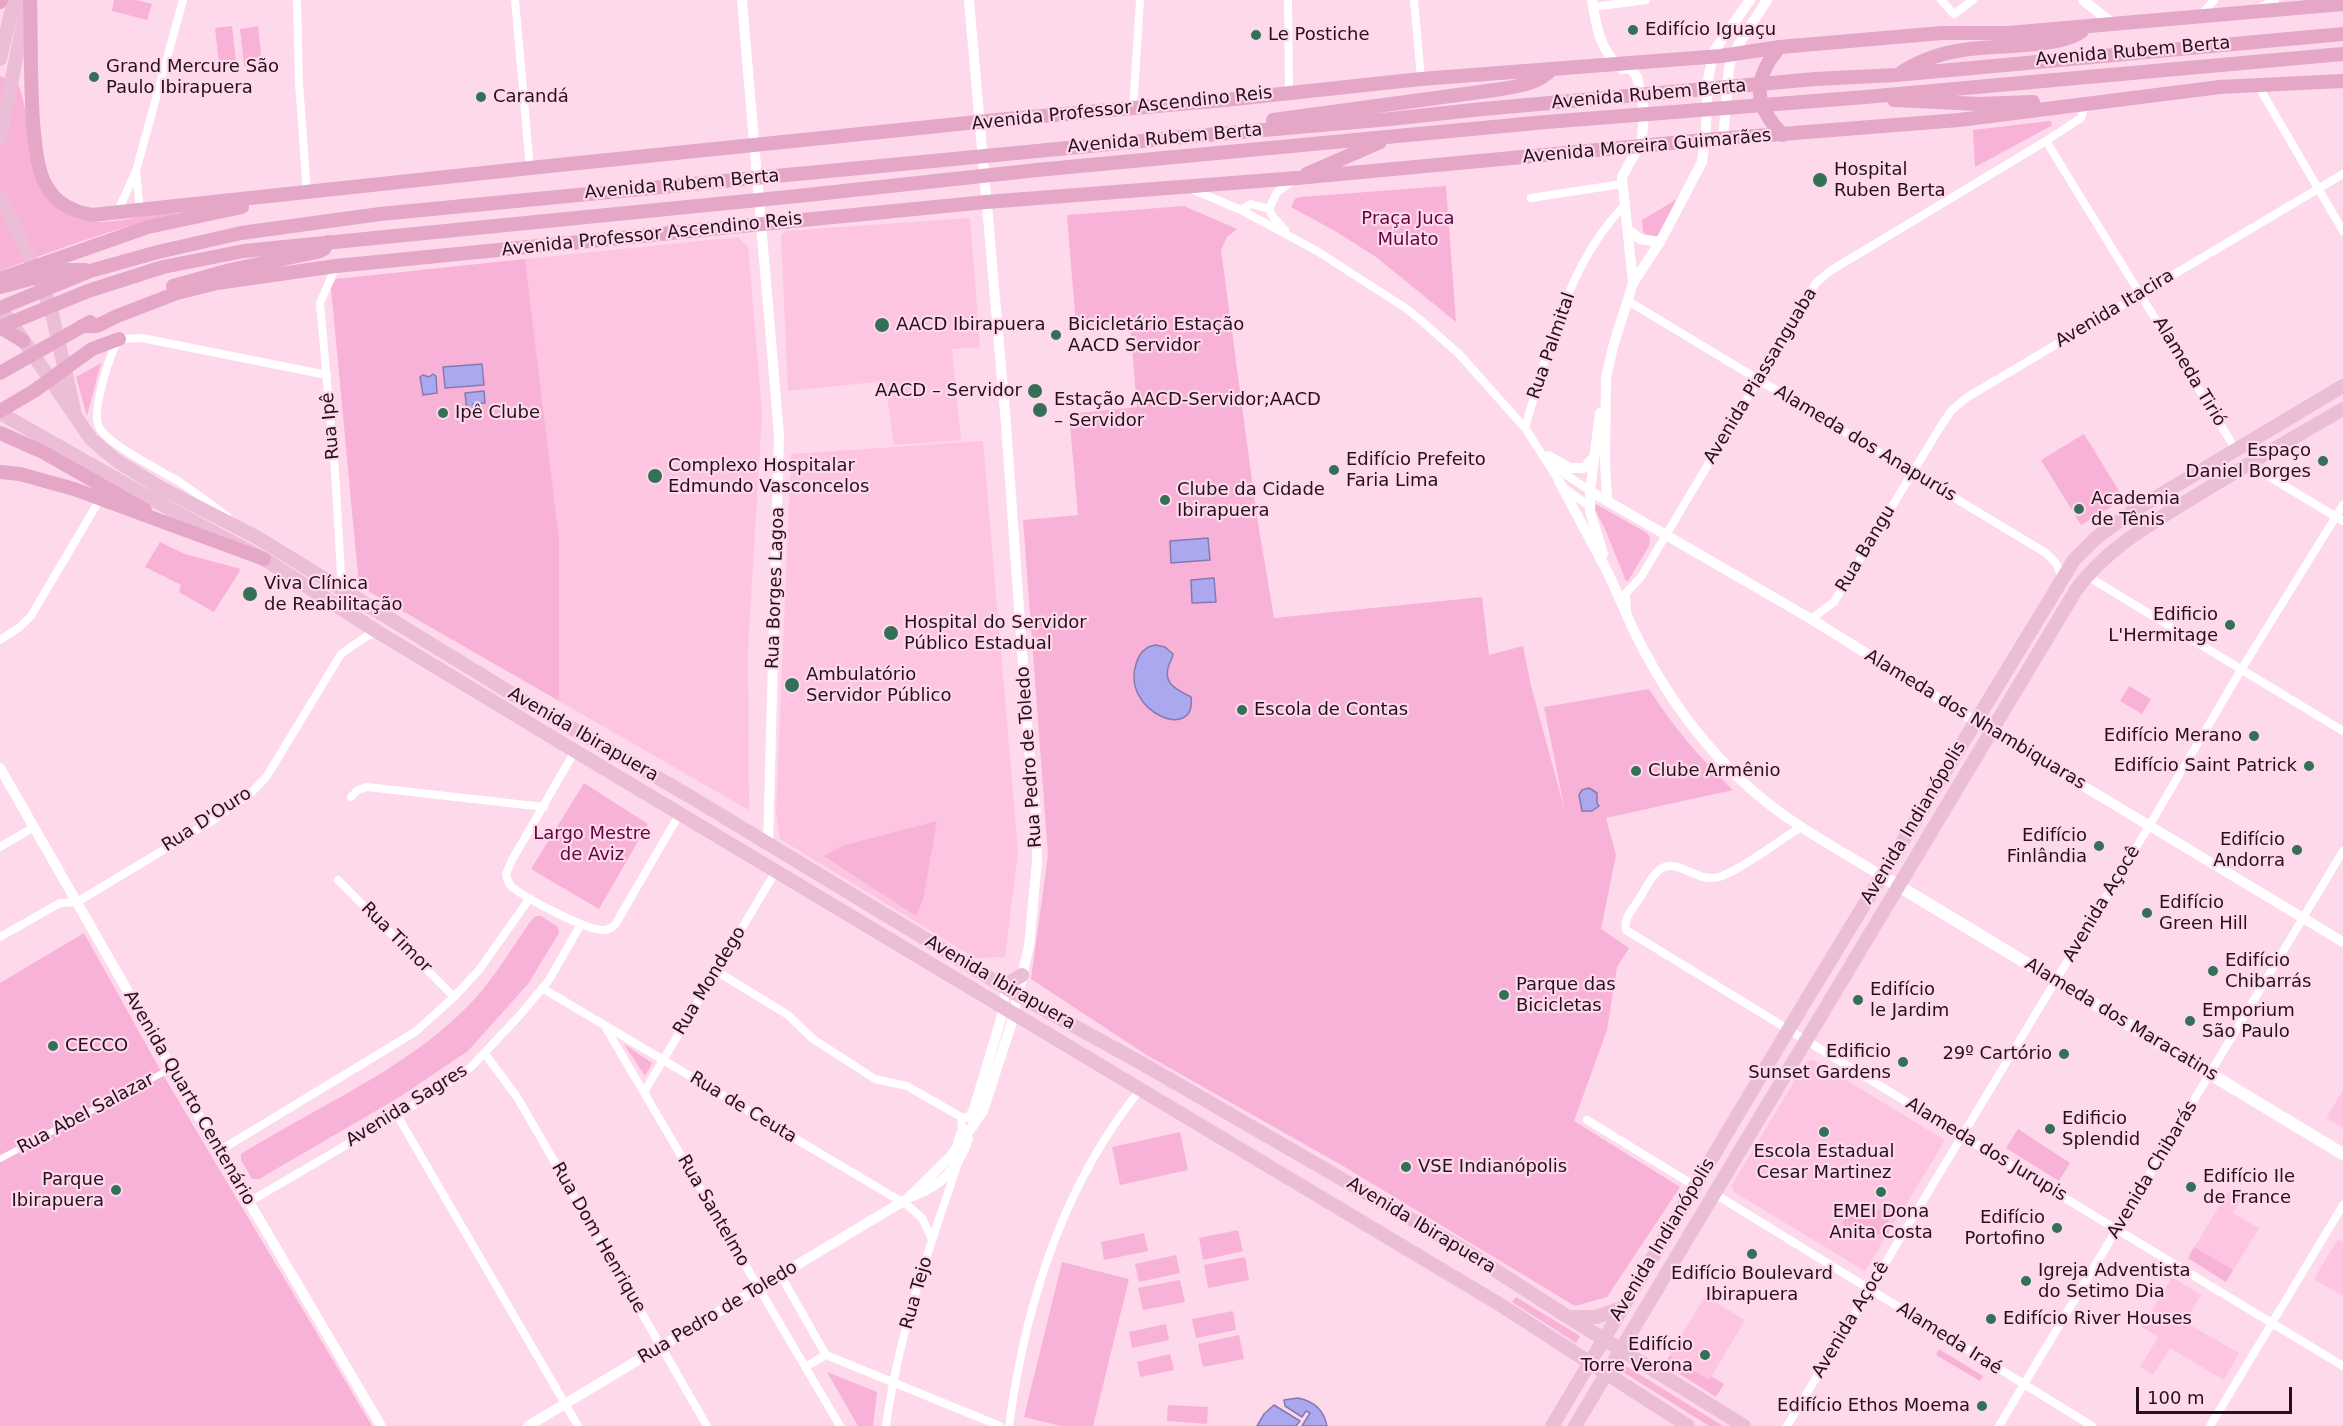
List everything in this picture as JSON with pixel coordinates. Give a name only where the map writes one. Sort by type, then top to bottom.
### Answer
[{"type":"highway","points":[[29,0],[36,160],[42,178],[55,198],[73,210],[93,215],[275,195]]},
{"type":"highway","name":"Avenida Rubem Berta","points":[[1289,92],[1614,63],[1713,57],[1780,47],[1955,33],[2008,33],[2343,4]]},
{"type":"highway","points":[[1896,75],[1919,62],[1946,53],[2065,39],[2076,35],[2086,27]]},
{"type":"highway","name":"Avenida Rubem Berta","points":[[0,309],[90,271],[158,252],[241,233],[380,214],[1183,137],[2343,34]]},
{"type":"highway","points":[[1780,47],[1762,72],[1760,87],[1765,115],[1783,135]]},
{"type":"highway","name":"Avenida Rubem Berta","points":[[0,327],[88,291],[163,267],[244,251],[1038,170],[1546,122],[1866,97],[2343,54]]},
{"type":"highway","points":[[1183,137],[1223,126],[1381,107],[1502,89],[1540,78],[1552,69]]},
{"type":"highway","points":[[1866,97],[1979,104],[2108,100],[2256,84],[2343,81]]},
{"type":"highway","name":"Avenida Professor Ascendino Reis","points":[[0,279],[148,227],[266,202],[275,195],[530,168],[755,152],[1289,92]]},
{"type":"highway","name":"Avenida Moreira Guimarães","points":[[1186,187],[1705,140],[1959,120],[2108,100]]},
{"type":"highway","points":[[1297,178],[1393,137]]},
{"type":"highway","name":"Avenida Professor Ascendino Reis","points":[[0,374],[82,326],[97,326],[177,293],[247,278],[336,266],[985,198],[1186,187]]},
{"type":"highway","points":[[82,326],[123,305],[190,280],[317,252],[324,249],[328,242]]},
{"type":"highway","points":[[0,287],[64,270],[90,271]]},
{"type":"highway","points":[[0,327],[23,341]]},
{"type":"highway","points":[[0,412],[34,391],[92,349],[119,339]]},
{"type":"highway","points":[[0,433],[41,451],[135,503],[164,523]]},
{"type":"highway","points":[[0,472],[20,474],[74,489],[264,559]]},
{"type":"main road","points":[[0,138],[29,0]]},
{"type":"main road","points":[[0,59],[12,7]]},
{"type":"main road","points":[[0,196],[51,309],[76,418]]},
{"type":"main road","name":"Avenida Ibirapuera","points":[[0,309],[91,439],[117,461],[161,488],[258,538],[514,695],[691,797],[1008,989],[1143,1064],[1461,1248],[1744,1426]]},
{"type":"main road","name":"Avenida Indianópolis","points":[[1552,1426],[1788,1030],[2062,578],[2082,550],[2112,525],[2343,386]]},
{"type":"main road","name":"Avenida Indianópolis","points":[[1575,1426],[2087,576],[2114,548],[2141,530],[2343,409]]},
{"type":"main road","name":"Avenida Ibirapuera","points":[[0,412],[104,472],[264,559],[378,632],[574,751],[1499,1304],[1688,1426]]},
{"type":"main road","points":[[739,849],[756,851],[768,845]]},
{"type":"main road","points":[[1882,876],[1900,886]]},
{"type":"main road","name":"Alameda dos Maracatins","points":[[1900,886],[2343,1154]]},
{"type":"main road","points":[[1008,989],[1011,982],[1022,975]]},
{"type":"main road","points":[[1568,1317],[1596,1317],[1623,1308]]},
{"type":"street","points":[[117,213],[136,171],[183,0]]},
{"type":"street","points":[[297,0],[299,83],[307,192]]},
{"type":"street","points":[[515,0],[530,168]]},
{"type":"street","points":[[742,0],[755,152]]},
{"type":"street","points":[[969,0],[980,126]]},
{"type":"street","points":[[1133,108],[1140,0]]},
{"type":"street","points":[[1288,0],[1289,92]]},
{"type":"street","points":[[1414,0],[1421,79]]},
{"type":"street","points":[[1633,283],[1622,184],[1623,171],[1639,147],[1644,129],[1644,111],[1637,77],[1631,68],[1622,69],[1614,63],[1600,40],[1593,3],[1646,0]]},
{"type":"street","points":[[1607,499],[1606,378],[1633,283],[1660,242],[1702,162],[1708,79],[1713,57],[1720,41],[1750,0]]},
{"type":"street","points":[[1723,139],[1728,68],[1732,55],[1767,0]]},
{"type":"street","points":[[1941,0],[1954,14],[1955,33]]},
{"type":"street","points":[[1954,14],[1973,0]]},
{"type":"street","points":[[2083,0],[2113,24]]},
{"type":"street","points":[[2200,16],[2214,0]]},
{"type":"street","points":[[2254,12],[2275,0]]},
{"type":"street","points":[[2256,84],[2343,231]]},
{"type":"street","name":"Avenida Piassanguaba","points":[[1626,593],[1641,577],[1809,294],[1825,274],[2046,141],[2080,118],[2086,103]]},
{"type":"street","name":"Rua Pedro de Toledo","points":[[980,126],[1036,814],[1035,893],[1029,946],[1022,975]]},
{"type":"street","name":"Alameda Tirió","points":[[2046,141],[2142,293],[2236,450]]},
{"type":"street","name":"Rua Borges Lagoa","points":[[755,152],[779,435],[768,845]]},
{"type":"street","points":[[136,171],[140,211]]},
{"type":"street","name":"Avenida Itacira","points":[[1913,472],[1951,411],[1966,398],[2343,174]]},
{"type":"street","points":[[1253,216],[1269,209],[1277,192],[1297,178]]},
{"type":"street","points":[[1531,198],[1622,184]]},
{"type":"street","name":"Avenida Professor Ascendino Reis","points":[[1186,187],[1253,216],[1337,264],[1407,309],[1459,354],[1525,428],[1559,481],[1574,496],[1590,507]]},
{"type":"street","points":[[1241,210],[1251,204],[1269,209]]},
{"type":"street","name":"Rua Palmital","points":[[1525,428],[1563,304],[1601,236],[1624,206]]},
{"type":"street","name":"Avenida Professor Ascendino Reis","points":[[1269,209],[1279,224],[1296,241]]},
{"type":"street","points":[[1628,230],[1640,239],[1660,242]]},
{"type":"street","name":"Rua Ipê","points":[[336,266],[320,303],[342,590]]},
{"type":"street","name":"Alameda dos Anapurús","points":[[1628,301],[2046,553],[2056,563],[2062,578]]},
{"type":"street","points":[[258,538],[180,482],[117,444],[99,428],[96,417],[109,357],[119,339],[142,338],[327,375]]},
{"type":"street","points":[[1605,406],[1601,405],[1590,507],[1611,580],[1626,593],[1627,616]]},
{"type":"street","name":"Alameda dos Nhambiquaras","points":[[1535,443],[1565,474],[1590,491],[1811,619],[1993,732],[2343,942]]},
{"type":"street","points":[[1548,456],[1576,469],[1584,468],[1594,457]]},
{"type":"street","points":[[2248,464],[2340,519]]},
{"type":"street","name":"Rua Bangu","points":[[1811,619],[1834,602],[1913,472]]},
{"type":"street","points":[[1559,481],[1656,673],[1697,731],[1752,790],[1801,827],[1882,876]]},
{"type":"street","points":[[0,640],[20,627],[31,616],[100,499]]},
{"type":"street","name":"Avenida Açocê","points":[[1787,1426],[2241,670],[2340,519],[2343,505]]},
{"type":"street","points":[[2087,576],[2343,731]]},
{"type":"street","name":"Rua D'Ouro","points":[[0,937],[60,903],[77,902],[215,819],[252,792],[267,776],[341,654],[367,636],[378,632]]},
{"type":"street","points":[[574,751],[506,874],[512,887],[530,898],[581,924],[601,930],[615,925],[681,813]]},
{"type":"street","name":"Avenida Quarto Centenário","points":[[0,768],[219,1151],[381,1426]]},
{"type":"street","points":[[351,797],[358,790],[368,788],[544,807]]},
{"type":"street","points":[[0,847],[33,827]]},
{"type":"street","name":"Alameda dos Jurupis","points":[[1801,827],[1734,870],[1719,877],[1703,878],[1677,866],[1662,867],[1654,875],[1625,921],[1624,927],[1630,934],[1806,1042],[2343,1366]]},
{"type":"street","name":"Avenida Chibarás","points":[[1999,1426],[2343,851]]},
{"type":"street","name":"Rua Mondego","points":[[644,1092],[776,871]]},
{"type":"street","name":"Rua Timor","points":[[338,880],[454,997]]},
{"type":"street","points":[[219,1151],[405,1039],[454,997],[479,970],[530,898]]},
{"type":"street","name":"Avenida Sagres","points":[[249,1202],[398,1115],[471,1067],[542,988],[581,924]]},
{"type":"street","points":[[716,971],[788,1015],[813,1039],[875,1079],[907,1086],[961,1117],[967,1118],[974,1109]]},
{"type":"street","name":"Rua de Ceuta","points":[[542,988],[904,1200],[922,1218],[932,1239]]},
{"type":"street","name":"Rua Pedro de Toledo","points":[[528,1426],[904,1200],[932,1189],[955,1159],[983,1111],[1008,1011],[1008,989]]},
{"type":"street","name":"Rua Pedro de Toledo","points":[[974,1124],[974,1109],[1008,1011]]},
{"type":"street","name":"Rua Santelmo","points":[[605,1026],[840,1426]]},
{"type":"street","name":"Rua Dom Henrique","points":[[485,1054],[517,1097],[707,1426]]},
{"type":"street","name":"Rua Abel Salazar","points":[[0,1159],[172,1068]]},
{"type":"street","points":[[1009,1426],[1022,1344],[1039,1279],[1055,1235],[1100,1145],[1140,1090]]},
{"type":"street","points":[[398,1115],[578,1426]]},
{"type":"street","name":"Rua Tejo","points":[[886,1426],[893,1383],[910,1312],[955,1159],[962,1129],[961,1117]]},
{"type":"street","points":[[1587,1120],[1695,1186]]},
{"type":"street","name":"Alameda Iraé","points":[[1715,1194],[2092,1426]]},
{"type":"street","points":[[2210,1426],[2343,1205]]},
{"type":"street","points":[[781,1276],[826,1355],[1000,1426]]},
{"type":"street","points":[[805,1367],[826,1355]]},
{"type":"shaded area","name":"AACD Ibirapuera","points":[[970,218],[980,347],[952,349],[961,440],[894,445],[885,381],[788,391],[781,236],[785,231]]},
{"type":"shaded area","name":"Complexo Hospitalar Edmundo Vasconcelos","points":[[738,237],[748,247],[762,414],[748,649],[749,810],[559,701],[559,538],[525,259]]},
{"type":"shaded area","points":[[482,364],[484,385],[445,388],[443,367]]},
{"type":"shaded area","points":[[433,374],[436,376],[437,393],[423,395],[420,377],[423,375],[429,377]]},
{"type":"shaded area","points":[[484,391],[485,403],[473,404],[473,411],[467,411],[465,393]]},
{"type":"shaded area","name":"Hospital do Servidor Público Estadual","points":[[983,441],[1018,852],[1005,957],[975,958],[780,839],[776,812],[791,454]]},
{"type":"shaded area","points":[[1208,538],[1210,560],[1171,563],[1170,541]]},
{"type":"shaded area","points":[[1214,578],[1216,602],[1192,603],[1191,580]]},
{"type":"shaded area","points":[[1155,645],[1165,647],[1173,654],[1168,668],[1168,679],[1174,687],[1191,697],[1190,711],[1183,718],[1172,719],[1160,716],[1148,708],[1139,696],[1134,681],[1136,664],[1143,651]]},
{"type":"shaded area","points":[[1589,788],[1597,793],[1599,806],[1592,811],[1582,811],[1579,795],[1582,790]]},
{"type":"shaded area","name":"Escola Estadual Cesar Martinez","points":[[1813,1060],[1943,1139],[1944,1142],[1865,1271],[1734,1192],[1732,1185],[1806,1062]]},
{"type":"shaded area","points":[[2343,1090],[2343,1128],[2326,1118]]},
{"type":"shaded area","points":[[2228,1191],[2241,1199],[2233,1213],[2259,1228],[2226,1282],[2188,1258]]},
{"type":"shaded area","points":[[2338,1239],[2343,1242],[2343,1296],[2314,1279]]},
{"type":"shaded area","points":[[2172,1277],[2201,1295],[2185,1322],[2239,1353],[2224,1380],[2170,1348],[2153,1375],[2140,1367],[2158,1337],[2142,1327]]},
{"type":"shaded area","points":[[1705,1296],[1745,1320],[1704,1389],[1664,1364]]},
{"type":"shaded area","points":[[1298,1398],[1317,1407],[1327,1426],[1302,1426],[1310,1413],[1306,1411],[1302,1417],[1285,1406],[1284,1400]]},
{"type":"shaded area","points":[[1274,1405],[1300,1421],[1296,1426],[1257,1426],[1264,1414]]},
{"type":"green space","points":[[114,0],[136,0],[152,4],[147,20],[112,11]]},
{"type":"green space","points":[[232,26],[236,62],[219,64],[215,28]]},
{"type":"green space","points":[[258,26],[262,64],[244,66],[240,29]]},
{"type":"green space","points":[[0,76],[18,83],[22,94],[35,176],[47,197],[60,210],[74,218],[107,222],[176,209],[177,214],[109,232],[0,271]]},
{"type":"green space","points":[[2052,122],[2051,126],[1975,167],[1973,130]]},
{"type":"green space","name":"Praça Juca Mulato","points":[[1446,186],[1456,322],[1376,257],[1291,207],[1295,199],[1300,197]]},
{"type":"green space","points":[[1677,199],[1660,235],[1646,236],[1642,220]]},
{"type":"green space","points":[[1184,206],[1237,229],[1227,237],[1221,250],[1257,517],[1274,618],[1482,597],[1489,655],[1523,646],[1531,686],[1565,811],[1544,707],[1649,689],[1688,742],[1733,790],[1606,818],[1616,855],[1601,929],[1629,948],[1617,967],[1607,1030],[1574,1121],[1680,1187],[1607,1297],[1575,1306],[1343,1166],[1145,1054],[1031,979],[1048,855],[1023,520],[1078,515],[1069,414],[1137,407],[1130,323],[1076,327],[1067,215]]},
{"type":"green space","name":"Ipê Clube","points":[[525,259],[559,538],[559,701],[359,586],[331,288],[336,279]]},
{"type":"green space","points":[[101,363],[87,416],[76,377]]},
{"type":"green space","points":[[2084,434],[2124,499],[2081,525],[2041,460]]},
{"type":"green space","points":[[1596,504],[1647,533],[1650,537],[1649,546],[1628,581],[1626,581],[1595,510]]},
{"type":"green space","points":[[160,542],[185,554],[241,569],[214,612],[179,592],[181,585],[145,567]]},
{"type":"green space","points":[[2129,686],[2151,699],[2142,714],[2120,701]]},
{"type":"green space","name":"Largo Mestre de Aviz","points":[[584,783],[648,824],[599,909],[531,869]]},
{"type":"green space","points":[[937,821],[923,900],[916,916],[824,856],[845,845]]},
{"type":"green space","points":[[536,916],[541,916],[558,927],[559,933],[528,984],[468,1051],[398,1098],[259,1179],[252,1179],[241,1160],[241,1154],[388,1069],[443,1029],[485,986]]},
{"type":"green space","name":"Parque Ibirapuera","points":[[84,933],[162,1073],[372,1426],[0,1426],[0,983]]},
{"type":"green space","points":[[624,1044],[652,1063],[645,1076]]},
{"type":"green space","points":[[2018,1129],[2070,1163],[2059,1181],[2006,1148]]},
{"type":"green space","points":[[1180,1132],[1188,1170],[1120,1185],[1112,1147]]},
{"type":"green space","points":[[1887,1209],[1889,1233],[1845,1238],[1842,1215]]},
{"type":"green space","points":[[1238,1230],[1243,1251],[1203,1260],[1199,1238]]},
{"type":"green space","points":[[1144,1233],[1148,1251],[1104,1260],[1101,1242]]},
{"type":"green space","points":[[2194,1247],[2233,1270],[2226,1282],[2188,1258]]},
{"type":"green space","points":[[1176,1255],[1180,1273],[1139,1282],[1135,1264]]},
{"type":"green space","points":[[1245,1257],[1249,1280],[1208,1288],[1204,1265]]},
{"type":"green space","points":[[1062,1262],[1129,1279],[1093,1426],[1061,1426],[1024,1417]]},
{"type":"green space","points":[[1180,1280],[1185,1302],[1143,1310],[1138,1288]]},
{"type":"green space","points":[[1516,1297],[1580,1336],[1576,1343],[1512,1302]]},
{"type":"green space","points":[[1233,1311],[1236,1330],[1196,1338],[1192,1319]]},
{"type":"green space","points":[[1166,1324],[1169,1340],[1132,1348],[1129,1332]]},
{"type":"green space","points":[[1239,1335],[1244,1359],[1203,1367],[1198,1344]]},
{"type":"green space","points":[[1939,1349],[1983,1376],[1980,1381],[1936,1355]]},
{"type":"green space","points":[[1170,1354],[1174,1370],[1140,1377],[1137,1362]]},
{"type":"green space","points":[[1670,1356],[1709,1380],[1711,1376],[1724,1384],[1716,1397],[1664,1364]]},
{"type":"green space","points":[[1626,1366],[1723,1426],[1709,1426],[1623,1372]]},
{"type":"green space","points":[[827,1372],[877,1392],[873,1426],[858,1426]]},
{"type":"green space","points":[[1168,1405],[1208,1407],[1207,1424],[1167,1421]]},
{"type":"place","name":"Edifício Iguaçu","points":[[1633,30]]},
{"type":"place","name":"Le Postiche","points":[[1256,35]]},
{"type":"place","name":"Grand Mercure São Paulo Ibirapuera","points":[[94,77]]},
{"type":"place","name":"Carandá","points":[[481,97]]},
{"type":"place","name":"Hospital Ruben Berta","points":[[1820,180]]},
{"type":"place","name":"AACD Ibirapuera","points":[[882,325]]},
{"type":"place","name":"Bicicletário Estação AACD Servidor","points":[[1056,335]]},
{"type":"place","name":"AACD – Servidor","points":[[1035,391]]},
{"type":"place","name":"Estação AACD-Servidor;AACD – Servidor","points":[[1040,410]]},
{"type":"place","name":"Ipê Clube","points":[[443,413]]},
{"type":"place","name":"Espaço Daniel Borges","points":[[2323,461]]},
{"type":"place","name":"Edifício Prefeito Faria Lima","points":[[1334,470]]},
{"type":"place","name":"Complexo Hospitalar Edmundo Vasconcelos","points":[[655,476]]},
{"type":"place","name":"Clube da Cidade Ibirapuera","points":[[1165,500]]},
{"type":"place","name":"Academia de Tênis","points":[[2079,509]]},
{"type":"place","name":"Viva Clínica de Reabilitação","points":[[250,594]]},
{"type":"place","name":"Edificio L'Hermitage","points":[[2230,625]]},
{"type":"place","name":"Hospital do Servidor Público Estadual","points":[[891,633]]},
{"type":"place","name":"Ambulatório Servidor Público","points":[[792,685]]},
{"type":"place","name":"Escola de Contas","points":[[1242,710]]},
{"type":"place","name":"Edifício Merano","points":[[2254,736]]},
{"type":"place","name":"Edifício Saint Patrick","points":[[2309,766]]},
{"type":"place","name":"Clube Armênio","points":[[1636,771]]},
{"type":"place","name":"Edifício Finlândia","points":[[2099,846]]},
{"type":"place","name":"Edifício Andorra","points":[[2297,850]]},
{"type":"place","name":"Edifício Green Hill","points":[[2147,913]]},
{"type":"place","name":"Edifício Chibarrás","points":[[2213,971]]},
{"type":"place","name":"Parque das Bicicletas","points":[[1504,995]]},
{"type":"place","name":"Edifício le Jardim","points":[[1858,1000]]},
{"type":"place","name":"Emporium São Paulo","points":[[2190,1021]]},
{"type":"place","name":"CECCO","points":[[53,1046]]},
{"type":"place","name":"29º Cartório","points":[[2064,1054]]},
{"type":"place","name":"Edificio Sunset Gardens","points":[[1903,1062]]},
{"type":"place","name":"Edificio Splendid","points":[[2050,1129]]},
{"type":"place","name":"Escola Estadual Cesar Martinez","points":[[1824,1132]]},
{"type":"place","name":"VSE Indianópolis","points":[[1406,1167]]},
{"type":"place","name":"Edifício Ile de France","points":[[2191,1187]]},
{"type":"place","name":"Parque Ibirapuera","points":[[116,1190]]},
{"type":"place","name":"EMEI Dona Anita Costa","points":[[1881,1192]]},
{"type":"place","name":"Edifício Portofino","points":[[2057,1228]]},
{"type":"place","name":"Edifício Boulevard Ibirapuera","points":[[1752,1254]]},
{"type":"place","name":"Igreja Adventista do Setimo Dia","points":[[2026,1281]]},
{"type":"place","name":"Edifício River Houses","points":[[1991,1319]]},
{"type":"place","name":"Edifício Torre Verona","points":[[1705,1355]]},
{"type":"place","name":"Edifício Ethos Moema","points":[[1982,1406]]}]
